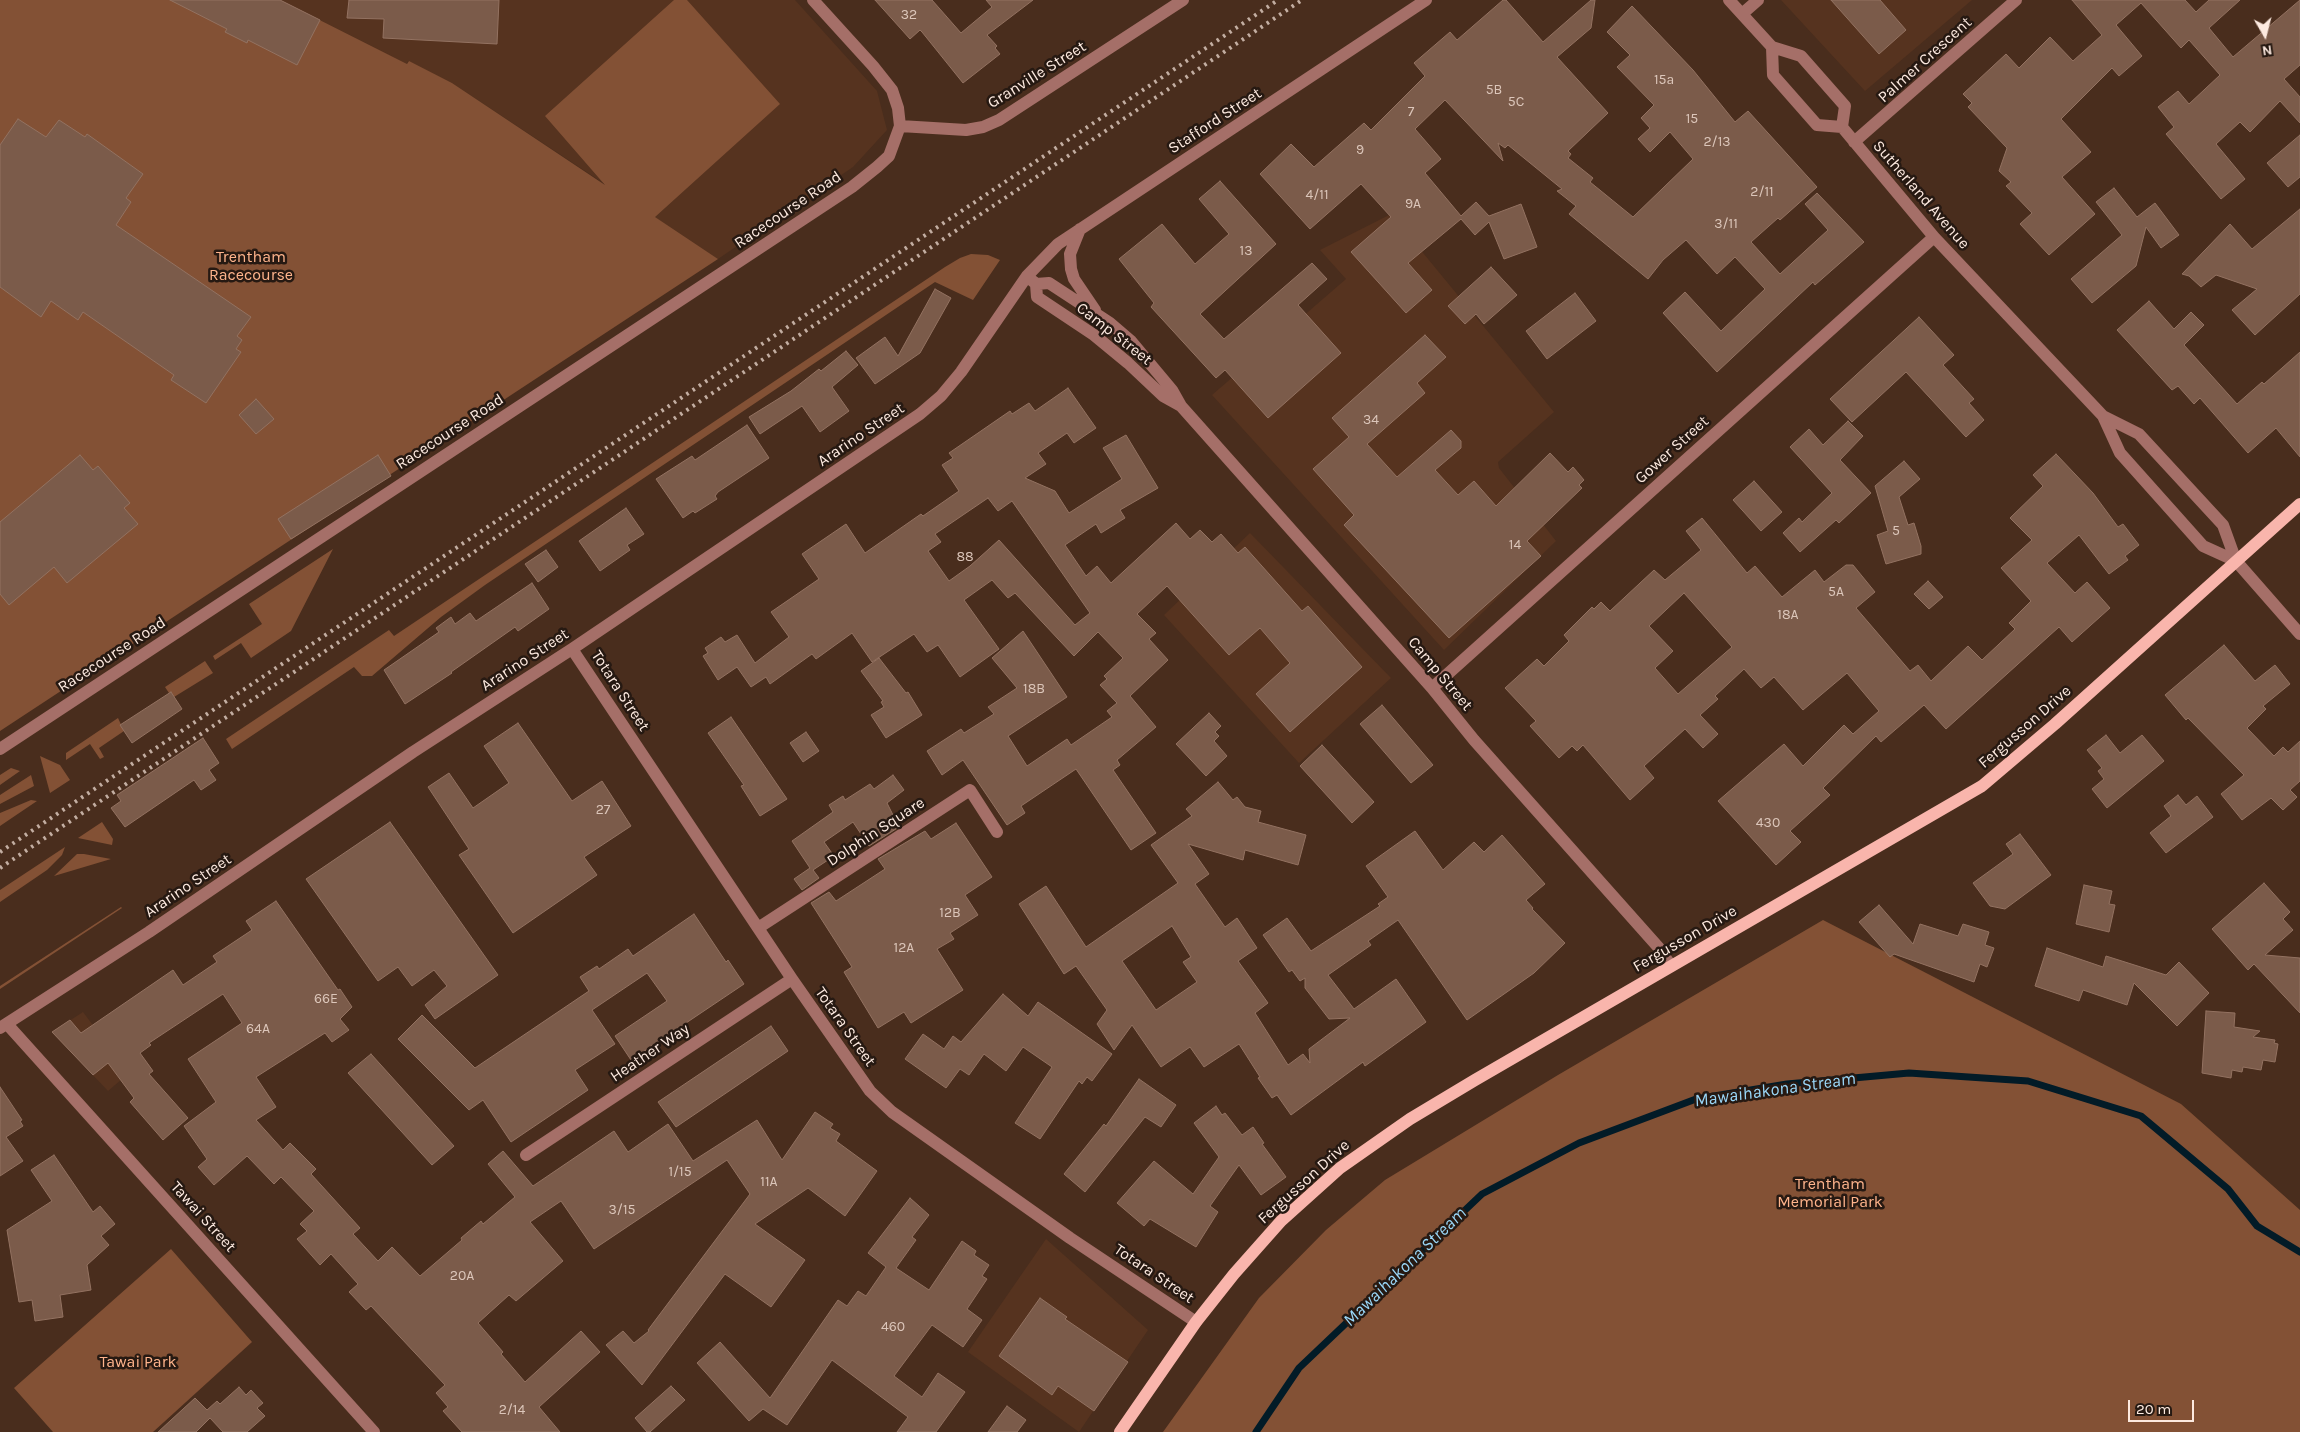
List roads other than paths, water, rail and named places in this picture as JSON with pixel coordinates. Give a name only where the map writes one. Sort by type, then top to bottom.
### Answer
[{"type":"main road","name":"Fergusson Drive","points":[[1120,1432],[1196,1322],[1234,1274],[1281,1221],[1340,1168],[1410,1119],[1982,786],[2056,724],[2300,504]]},
{"type":"street","points":[[814,0],[892,90],[898,108],[900,126]]},
{"type":"street","name":"Granville Street","points":[[900,126],[966,130],[983,127],[999,120],[1183,0]]},
{"type":"street","name":"Stafford Street","points":[[1032,280],[1058,244],[1426,0]]},
{"type":"street","points":[[1729,0],[1772,47],[1801,56],[1844,106],[1842,127],[1817,126],[1773,75],[1772,47]]},
{"type":"street","points":[[1742,14],[1758,0]]},
{"type":"street","name":"Palmer Crescent","points":[[1854,142],[2016,0]]},
{"type":"street","name":"Racecourse Road","points":[[0,749],[852,188],[889,156],[900,126]]},
{"type":"street","name":"Sutherland Avenue","points":[[1842,127],[1934,237],[2103,416],[2120,453],[2203,546],[2236,561]]},
{"type":"street","points":[[1080,229],[1070,254],[1071,270],[1078,285],[1097,314]]},
{"type":"street","name":"Gower Street","points":[[1432,688],[1934,237]]},
{"type":"street","name":"Camp Street","points":[[1181,406],[1163,396],[1128,363],[1094,335],[1037,297],[1032,280],[1049,283],[1097,314],[1131,341],[1172,390],[1181,406],[1432,688],[1474,740],[1660,948],[1671,966]]},
{"type":"street","name":"Ararino Street","points":[[4,1026],[149,932],[413,752],[572,649],[920,414],[941,396],[1032,280]]},
{"type":"street","name":"Sutherland Avenue","points":[[2103,416],[2139,434],[2223,524],[2236,561]]},
{"type":"street","points":[[2236,561],[2300,634]]},
{"type":"street","name":"Totara Street","points":[[572,649],[792,979],[870,1091],[892,1112],[1070,1238],[1196,1322]]},
{"type":"street","name":"Dolphin Square","points":[[758,928],[970,790],[997,832]]},
{"type":"street","name":"Heather Way","points":[[526,1155],[792,979]]},
{"type":"street","name":"Tawai Street","points":[[4,1026],[374,1432]]},
{"type":"waterway","name":"Mawaihakona Stream","points":[[1256,1432],[1299,1368],[1482,1194],[1579,1143],[1696,1099],[1787,1084],[1909,1073],[2028,1081],[2141,1116],[2228,1189],[2257,1226],[2300,1252]]},
{"type":"railway","points":[[0,852],[1278,0]]},
{"type":"railway","points":[[0,868],[1302,0]]},
{"type":"park label","name":"Trentham Racecourse","points":[[251,266]]},
{"type":"park label","name":"Trentham Memorial Park","points":[[1830,1193]]},
{"type":"park label","name":"Tawai Park","points":[[138,1362]]}]
